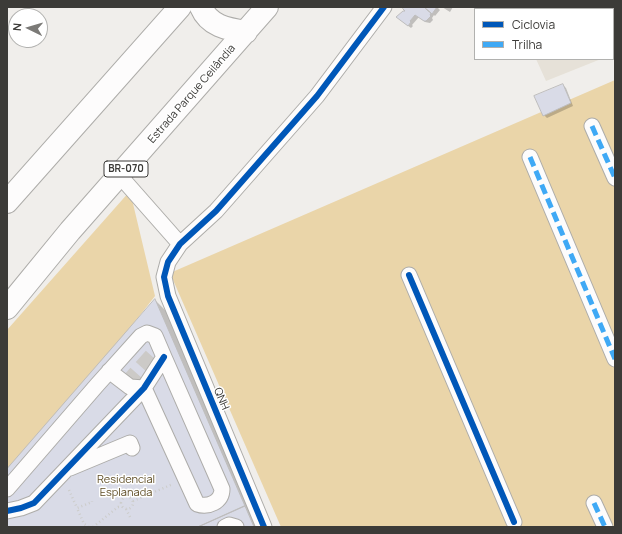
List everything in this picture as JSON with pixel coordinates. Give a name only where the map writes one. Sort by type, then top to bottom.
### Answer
[{"type":"highway","points":[[7,202],[180,7]]},
{"type":"highway","points":[[201,7],[204,14],[214,23],[228,29],[246,32]]},
{"type":"highway","name":"Estrada Parque Ceilândia","points":[[7,308],[70,231],[120,176],[267,7]]},
{"type":"street","points":[[120,176],[180,244],[216,211],[317,96],[384,7]]},
{"type":"street","points":[[592,126],[615,178]]},
{"type":"street","points":[[530,157],[615,359]]},
{"type":"street","name":"QNH","points":[[180,244],[168,262],[164,277],[168,296],[264,527]]},
{"type":"street","points":[[410,275],[514,522]]},
{"type":"street","points":[[7,489],[140,336],[147,333],[155,336],[222,490],[221,497],[217,501],[204,506],[197,504],[144,388]]},
{"type":"street","points":[[7,511],[21,508],[34,502],[144,388],[164,357]]},
{"type":"street","points":[[109,371],[130,387],[144,388]]},
{"type":"street","points":[[64,471],[130,442],[132,448]]},
{"type":"street","points":[[594,503],[605,527]]},
{"type":"street","points":[[225,527],[229,525],[236,527]]},
{"type":"path","points":[[133,501],[185,480]]},
{"type":"path","points":[[69,490],[83,526],[89,527]]},
{"type":"path","points":[[122,507],[120,503],[122,499],[126,497],[133,501]]},
{"type":"path","points":[[77,508],[92,501]]},
{"type":"path","points":[[126,509],[133,505],[133,501]]},
{"type":"path","points":[[93,527],[118,508],[122,507],[126,509],[130,518]]},
{"type":"shaded area","points":[[615,7],[615,53],[614,8],[512,8]]},
{"type":"shaded area","points":[[536,60],[598,60],[546,81]]},
{"type":"shaded area","points":[[615,80],[615,527],[281,527],[170,273]]},
{"type":"shaded area","points":[[130,191],[155,296],[7,487],[7,330]]},
{"type":"building","points":[[404,7],[424,7],[431,13],[431,16],[424,21],[415,15],[408,26],[396,17],[405,11],[403,9]]},
{"type":"building","points":[[427,7],[437,7],[432,14],[426,9]]},
{"type":"building","points":[[615,7],[615,16],[614,8],[592,8]]},
{"type":"building","points":[[563,84],[571,103],[543,116],[534,96]]},
{"type":"building","points":[[155,299],[245,506],[198,527],[7,527],[7,469]]},
{"type":"building","points":[[245,506],[254,527],[198,527]]},
{"type":"tunnel","points":[[126,384],[153,354]]},
{"type":"marked path","points":[[592,126],[615,178]]},
{"type":"marked path","points":[[530,157],[615,359]]},
{"type":"marked path","points":[[594,503],[605,527]]},
{"type":"cycle path","points":[[264,527],[168,296],[164,277],[168,262],[180,244],[216,211],[317,96],[384,7]]},
{"type":"cycle path","points":[[409,275],[514,522]]},
{"type":"cycle path","points":[[7,511],[34,503],[144,388],[164,357]]},
{"type":"park label","name":"Residencial Esplanada","points":[[126,486]]}]
